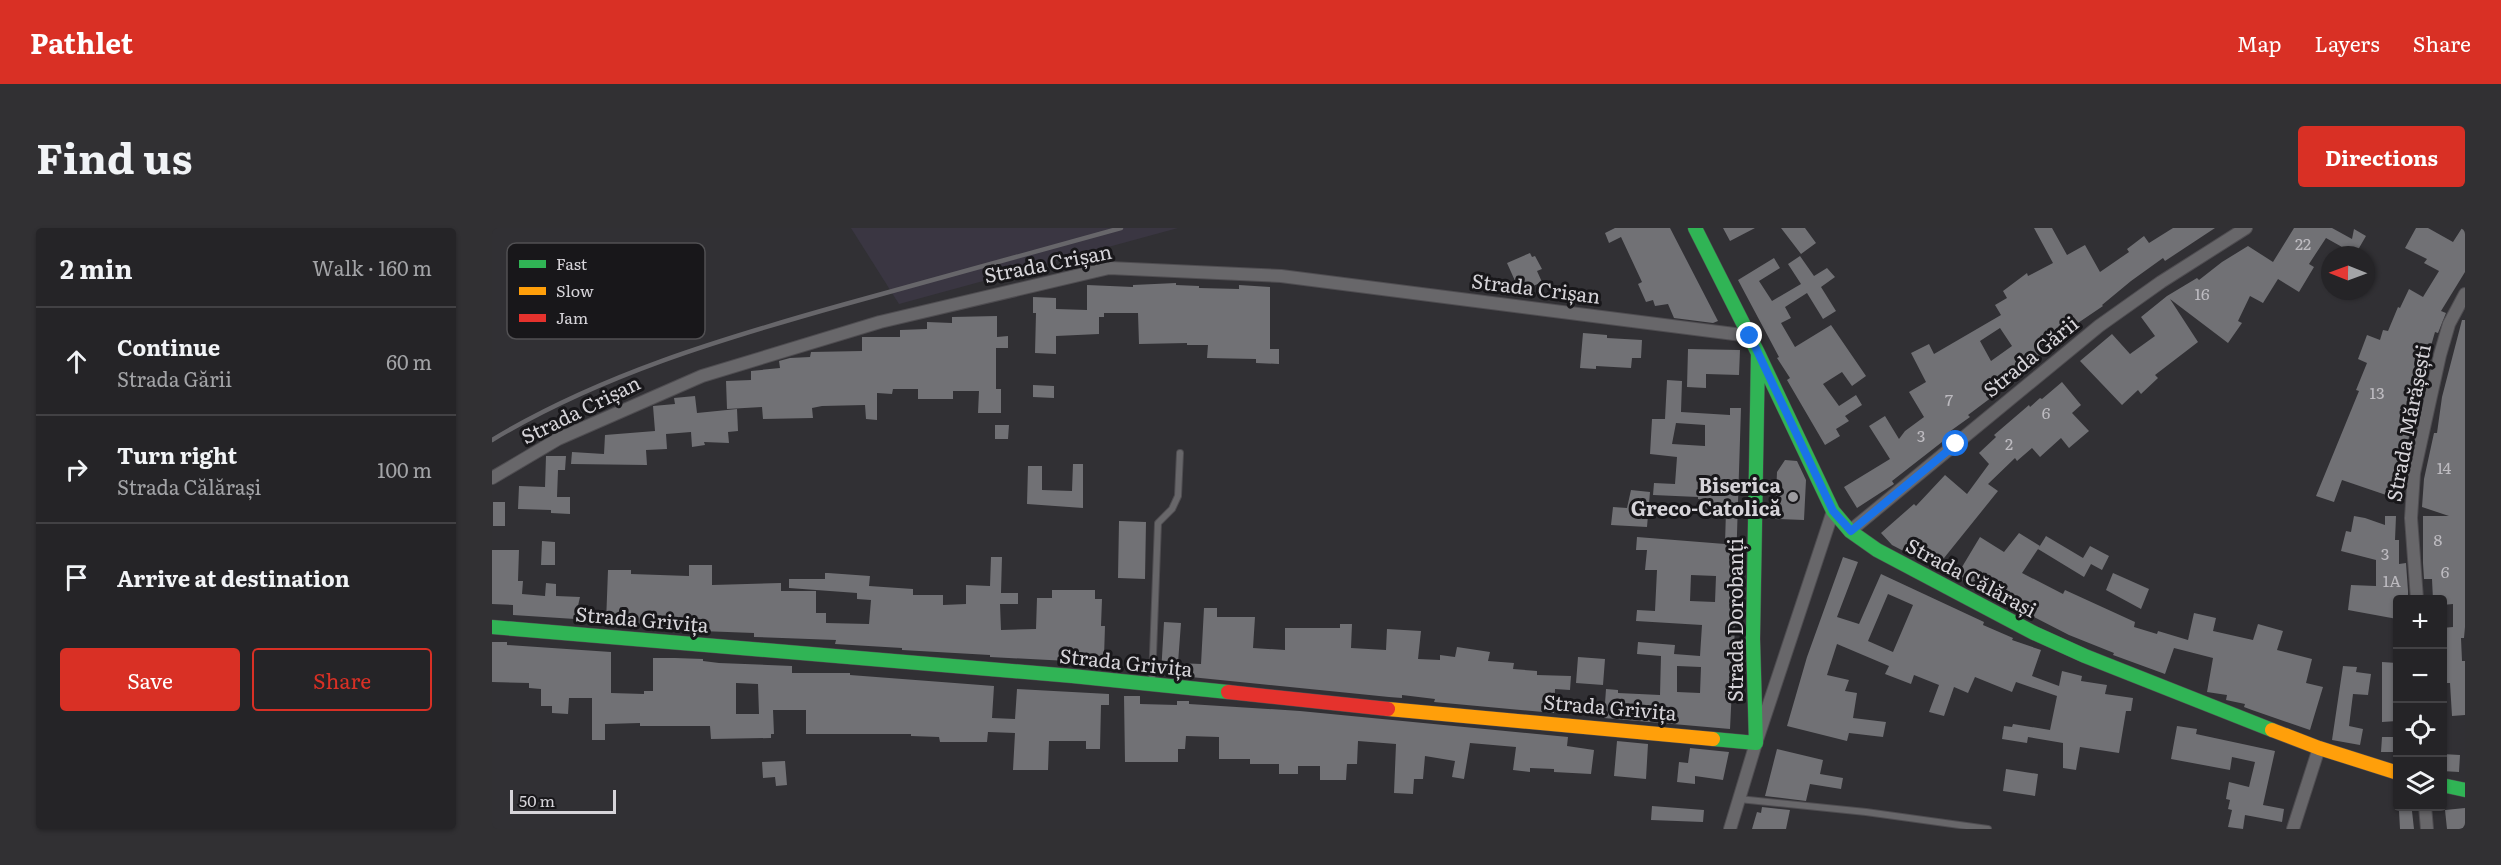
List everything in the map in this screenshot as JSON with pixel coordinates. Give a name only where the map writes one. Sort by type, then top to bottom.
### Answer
[{"type":"street","name":"Strada Călărași","points":[[1695,228],[1750,336],[1833,511],[1851,531],[1876,550],[2085,657],[2319,748],[2393,772]]},
{"type":"street","name":"Strada Gării","points":[[1851,531],[2099,326],[2161,282],[2246,228]]},
{"type":"street","name":"Strada Crișan","points":[[492,478],[558,439],[702,376],[880,322],[1109,268],[1281,276],[1750,336]]},
{"type":"street","name":"Strada Mărășești","points":[[2417,595],[2411,505],[2414,473],[2440,355],[2449,324],[2465,294]]},
{"type":"street","name":"Strada Dorobanți","points":[[1756,743],[1754,639],[1758,353]]},
{"type":"street","name":"Strada Dorobanți","points":[[1730,829],[1833,511]]},
{"type":"street","name":"Strada Grivița","points":[[492,627],[1060,675],[1756,743]]},
{"type":"street","points":[[2293,829],[2319,748]]},
{"type":"street","points":[[2447,786],[2465,790]]},
{"type":"street","points":[[2425,811],[2427,829]]},
{"type":"lane","points":[[1152,685],[1158,523],[1172,509],[1178,495],[1180,453]]},
{"type":"lane","points":[[1739,799],[1866,812],[1988,829]]},
{"type":"shaded area","points":[[851,228],[1178,228],[899,304]]},
{"type":"building","points":[[1615,228],[1670,228],[1718,321],[1713,323],[1674,318],[1668,304],[1655,306],[1653,300],[1646,302],[1638,284],[1642,282],[1621,237],[1609,243],[1605,233]]},
{"type":"building","points":[[1723,228],[1755,228],[1730,241]]},
{"type":"building","points":[[1781,228],[1805,228],[1816,243],[1801,254]]},
{"type":"building","points":[[2034,228],[2052,228],[2067,255],[2085,245],[2100,272],[2129,252],[2127,249],[2144,236],[2149,243],[2173,228],[2215,228],[2165,261],[2163,258],[2131,281],[2103,306],[2072,327],[2074,330],[1968,415],[1970,417],[1949,432],[1951,435],[1892,481],[1894,484],[1857,508],[1844,487],[1890,459],[1869,426],[1885,416],[1899,439],[1905,431],[1924,417],[1909,392],[1926,382],[1911,353],[1929,344],[1934,354],[2001,315],[1995,305],[2007,298],[2003,291],[2027,273],[2028,276],[2053,263]],"holes":[[[2000,328],[2012,346],[1991,361],[1980,341]]]},
{"type":"building","points":[[2294,228],[2332,228],[2352,239],[2354,229],[2366,236],[2360,246],[2340,246],[2326,238],[2309,264],[2314,267],[2299,292],[2278,279],[2263,303],[2250,296],[2238,321],[2242,323],[2228,343],[2170,299],[2198,342],[2155,375],[2158,378],[2141,394],[2138,390],[2122,405],[2080,361],[2112,334],[2130,354],[2155,336],[2141,317],[2167,296],[2197,278],[2199,280],[2248,246],[2273,262]]},
{"type":"building","points":[[2416,228],[2428,228],[2453,242],[2462,228],[2465,228],[2465,272],[2441,311],[2446,313],[2438,333],[2435,332],[2424,370],[2427,371],[2406,432],[2410,434],[2392,497],[2342,480],[2334,502],[2316,496],[2359,391],[2356,390],[2367,363],[2358,359],[2367,335],[2380,340],[2383,330],[2388,331],[2409,289],[2423,297],[2439,271],[2424,263],[2427,259],[2405,248]]},
{"type":"building","points":[[1530,253],[1532,257],[1535,256],[1542,269],[1537,271],[1542,282],[1520,292],[1507,263]]},
{"type":"building","points":[[1800,256],[1814,276],[1827,268],[1835,277],[1821,287],[1836,311],[1823,319],[1807,293],[1785,307],[1791,318],[1781,323],[1795,347],[1831,325],[1866,376],[1852,386],[1842,372],[1823,384],[1839,406],[1856,395],[1862,405],[1845,416],[1849,421],[1836,429],[1840,436],[1825,445],[1787,380],[1790,378],[1777,358],[1779,357],[1738,280],[1774,258],[1780,268],[1759,281],[1772,301],[1801,284],[1788,264]]},
{"type":"building","points":[[1176,283],[1176,285],[1199,286],[1199,288],[1239,289],[1239,285],[1270,287],[1270,349],[1279,349],[1279,364],[1256,363],[1256,359],[1207,358],[1208,345],[1139,344],[1138,313],[1104,313],[1104,317],[1099,317],[1099,334],[1056,336],[1056,354],[1035,353],[1036,313],[1033,313],[1033,297],[1056,298],[1056,309],[1087,310],[1087,285],[1133,287],[1133,285]]},
{"type":"building","points":[[997,316],[997,337],[1008,336],[1008,348],[996,348],[996,389],[1001,389],[1001,413],[978,413],[979,391],[953,391],[953,399],[918,399],[918,389],[893,389],[892,394],[877,393],[877,420],[866,419],[865,405],[812,408],[813,418],[763,419],[762,407],[727,409],[726,381],[751,380],[751,371],[780,368],[779,361],[810,357],[811,352],[862,351],[862,337],[900,337],[900,330],[927,329],[927,322],[952,323],[952,317]]},
{"type":"building","points":[[2462,320],[2465,320],[2465,627],[2464,638],[2461,638],[2462,661],[2465,661],[2465,715],[2452,716],[2450,683],[2447,683],[2447,628],[2453,627],[2453,604],[2447,605],[2447,595],[2433,595],[2432,579],[2424,579],[2423,563],[2423,516],[2449,516],[2422,507],[2424,479],[2434,433],[2437,433],[2442,397]]},
{"type":"building","points":[[1583,333],[1607,335],[1607,338],[1642,340],[1641,358],[1632,358],[1631,368],[1596,366],[1596,369],[1580,368]]},
{"type":"building","points":[[1688,349],[1740,350],[1739,375],[1706,374],[1706,388],[1687,387]]},
{"type":"building","points":[[1667,380],[1682,381],[1681,412],[1730,415],[1730,408],[1741,408],[1736,565],[1738,565],[1730,729],[1604,718],[1606,689],[1618,690],[1618,693],[1660,695],[1661,656],[1637,654],[1638,642],[1675,645],[1674,654],[1700,656],[1702,625],[1636,621],[1637,610],[1655,611],[1657,570],[1645,570],[1647,550],[1636,550],[1637,537],[1725,544],[1726,510],[1704,509],[1704,500],[1698,497],[1653,495],[1654,483],[1675,484],[1677,457],[1650,454],[1652,419],[1665,419]],"holes":[[[1676,423],[1705,425],[1705,446],[1672,444]],[[1691,575],[1716,576],[1715,602],[1690,601]],[[1677,666],[1701,667],[1700,693],[1677,692]]]},
{"type":"building","points":[[2062,382],[2081,405],[2072,413],[2089,431],[2069,448],[2061,438],[2040,457],[2032,448],[2017,461],[2015,458],[1988,484],[1998,491],[1936,568],[1892,545],[1881,533],[1914,504],[1916,506],[1945,475],[1967,494],[1989,464],[1979,453],[1996,437],[1994,435],[2029,405],[2030,407],[2040,398],[2042,399]]},
{"type":"building","points":[[1033,385],[1054,386],[1054,398],[1033,397]]},
{"type":"building","points":[[695,396],[697,413],[737,409],[738,431],[728,432],[729,443],[704,442],[705,445],[692,447],[691,432],[666,434],[667,449],[646,450],[647,465],[571,464],[572,452],[604,454],[605,435],[655,431],[653,406],[675,404],[674,398]]},
{"type":"building","points":[[995,425],[1009,425],[1008,439],[995,439]]},
{"type":"building","points":[[546,456],[566,456],[565,470],[558,470],[557,497],[570,497],[570,514],[551,513],[551,510],[518,509],[519,486],[545,487]]},
{"type":"building","points":[[1785,460],[1797,461],[1806,480],[1804,520],[1775,519],[1777,472]]},
{"type":"building","points":[[1073,464],[1083,464],[1083,508],[1027,504],[1028,466],[1042,466],[1042,490],[1072,491]]},
{"type":"building","points":[[1631,490],[1650,492],[1647,527],[1611,525],[1613,507],[1627,508]]},
{"type":"building","points":[[493,502],[505,502],[505,526],[493,526]]},
{"type":"building","points":[[2354,516],[2385,525],[2385,516],[2396,516],[2395,540],[2399,540],[2399,564],[2406,563],[2408,595],[2393,595],[2393,618],[2348,610],[2351,585],[2376,586],[2376,560],[2341,551],[2346,531],[2351,532]]},
{"type":"building","points":[[1119,521],[1146,522],[1145,579],[1118,578]]},
{"type":"building","points":[[2019,533],[2040,546],[2022,573],[2063,594],[2065,590],[2135,622],[2134,627],[2188,640],[2194,613],[2216,618],[2213,631],[2253,640],[2258,624],[2283,631],[2277,650],[2312,659],[2306,683],[2323,687],[2310,730],[2244,707],[2245,704],[2226,700],[2227,695],[2207,692],[2213,658],[2174,648],[2165,674],[2113,655],[2114,653],[2069,635],[1956,577],[1980,537],[2004,552]]},
{"type":"building","points":[[2046,536],[2083,558],[2090,546],[2109,556],[2102,570],[2091,564],[2084,577],[2038,549]]},
{"type":"building","points":[[542,541],[555,542],[555,565],[541,565]]},
{"type":"building","points":[[492,550],[519,550],[518,581],[523,581],[522,594],[545,596],[546,583],[556,584],[556,596],[580,597],[575,619],[513,615],[513,605],[492,604]]},
{"type":"building","points":[[991,557],[1002,557],[1001,593],[1018,593],[1018,604],[1000,604],[1001,630],[1036,629],[1037,598],[1052,598],[1052,590],[1095,590],[1095,599],[1102,599],[1101,626],[1105,626],[1104,657],[1068,656],[1068,661],[990,657],[990,655],[835,644],[836,640],[754,637],[754,633],[701,631],[701,628],[606,623],[608,570],[631,570],[631,574],[689,576],[689,565],[712,565],[712,585],[781,583],[781,591],[816,591],[816,613],[826,613],[826,623],[869,624],[871,600],[857,599],[857,593],[789,588],[789,579],[825,579],[825,573],[870,576],[869,586],[913,589],[913,595],[943,595],[943,605],[966,604],[966,585],[990,586]]},
{"type":"building","points":[[1843,557],[1858,562],[1837,617],[1859,624],[1881,574],[1984,622],[1983,625],[2013,638],[2012,640],[2041,650],[2032,676],[2059,686],[2062,671],[2082,676],[2081,681],[2107,685],[2105,694],[2133,698],[2131,711],[2126,711],[2119,753],[2080,747],[2076,770],[2063,768],[2063,743],[2028,737],[2027,743],[2002,739],[2004,726],[2012,727],[2013,724],[2050,730],[2057,696],[2016,682],[2012,692],[1975,677],[1968,693],[1954,687],[1944,716],[1929,712],[1939,685],[1914,675],[1911,684],[1885,674],[1889,666],[1837,644],[1827,675],[1849,680],[1845,691],[1857,693],[1853,718],[1886,722],[1883,737],[1849,733],[1847,741],[1787,726],[1807,657]],"holes":[[[1888,594],[1913,605],[1893,652],[1868,641]]]},
{"type":"building","points":[[2113,573],[2149,589],[2141,609],[2106,590]]},
{"type":"building","points":[[1204,608],[1217,608],[1217,617],[1255,617],[1253,648],[1285,650],[1285,628],[1340,628],[1340,624],[1352,624],[1351,648],[1386,650],[1387,629],[1421,631],[1418,659],[1440,660],[1440,655],[1455,657],[1457,647],[1490,652],[1488,661],[1514,663],[1513,669],[1537,671],[1537,675],[1571,676],[1570,690],[1555,689],[1554,713],[1434,702],[1435,699],[1402,695],[1402,698],[1389,697],[1161,674],[1164,622],[1181,623],[1178,663],[1201,664]]},
{"type":"building","points":[[492,642],[507,642],[507,645],[611,652],[611,693],[644,694],[644,691],[653,691],[653,658],[675,658],[703,659],[703,661],[719,663],[792,666],[792,673],[850,673],[850,675],[994,686],[992,718],[1015,719],[1017,689],[1109,694],[1109,705],[1101,705],[1100,749],[1086,749],[1086,741],[1049,741],[1048,770],[1013,770],[1015,733],[988,732],[987,742],[940,742],[939,737],[911,736],[911,734],[806,734],[806,710],[773,710],[774,734],[771,734],[771,738],[711,739],[710,726],[640,726],[640,723],[605,724],[605,740],[592,740],[592,698],[569,698],[568,714],[552,713],[552,706],[541,706],[541,689],[529,688],[529,683],[492,682]],"holes":[[[736,683],[758,684],[759,714],[736,714]]]},
{"type":"building","points":[[1578,657],[1605,659],[1603,685],[1576,683]]},
{"type":"building","points":[[2382,662],[2393,663],[2393,721],[2382,722]]},
{"type":"building","points":[[2343,666],[2357,667],[2356,672],[2371,674],[2368,695],[2353,694],[2349,726],[2363,729],[2360,745],[2332,740]]},
{"type":"building","points":[[1124,696],[1140,696],[1140,704],[1177,705],[1177,701],[1189,701],[1189,704],[1300,711],[1568,737],[1567,746],[1594,750],[1591,774],[1554,772],[1554,769],[1530,768],[1530,772],[1513,770],[1516,747],[1470,743],[1464,779],[1452,777],[1455,761],[1425,756],[1423,779],[1414,779],[1413,794],[1394,793],[1396,744],[1358,741],[1357,764],[1347,764],[1346,780],[1320,780],[1320,766],[1298,766],[1298,774],[1279,774],[1279,764],[1250,764],[1250,759],[1219,759],[1219,737],[1186,736],[1185,749],[1178,749],[1178,762],[1125,762]]},
{"type":"building","points":[[2177,726],[2197,729],[2196,734],[2275,751],[2263,805],[2284,809],[2282,822],[2245,815],[2243,829],[2228,827],[2232,810],[2228,809],[2230,800],[2226,799],[2229,782],[2249,787],[2255,762],[2232,757],[2230,770],[2171,759]]},
{"type":"building","points":[[2382,737],[2393,737],[2393,752],[2381,752]]},
{"type":"building","points":[[1617,741],[1648,744],[1646,779],[1614,776]]},
{"type":"building","points":[[1690,748],[1729,752],[1723,780],[1695,776],[1695,784],[1677,782],[1679,762],[1688,763]]},
{"type":"building","points":[[1777,749],[1823,760],[1820,774],[1843,778],[1841,789],[1810,784],[1806,801],[1765,796]]},
{"type":"building","points":[[2447,754],[2460,755],[2459,772],[2447,771]]},
{"type":"building","points":[[785,761],[787,785],[776,786],[775,777],[763,778],[762,762]]},
{"type":"building","points":[[2006,769],[2038,774],[2035,796],[2003,791]]},
{"type":"building","points":[[1652,806],[1704,810],[1703,822],[1651,820]]},
{"type":"building","points":[[1762,807],[1790,810],[1786,829],[1752,829],[1757,812],[1761,813]]},
{"type":"building","points":[[2465,808],[2465,829],[2447,829],[2445,811]]},
{"type":"building","points":[[2399,811],[2412,811],[2414,829],[2400,829]]},
{"type":"railway","points":[[492,440],[575,396],[662,361],[751,331],[1121,228]]},
{"type":"traffic: fast","points":[[1695,228],[1758,353],[1833,511],[1850,531],[1877,550],[2034,633],[2085,656],[2272,730]]},
{"type":"traffic: fast","points":[[1713,739],[1756,743],[1753,639],[1758,353]]},
{"type":"traffic: fast","points":[[492,627],[1072,676],[1228,692]]},
{"type":"traffic: fast","points":[[2447,786],[2465,790]]},
{"type":"traffic: slow","points":[[1388,709],[1713,739]]},
{"type":"traffic: slow","points":[[2272,730],[2319,748],[2393,771]]},
{"type":"traffic: jam","points":[[1228,692],[1388,709]]},
{"type":"place","name":"Biserica Greco-Catolică","points":[[1793,497]]},
{"type":"route","points":[[1750,336],[1833,511],[1851,531],[1956,444]]}]
